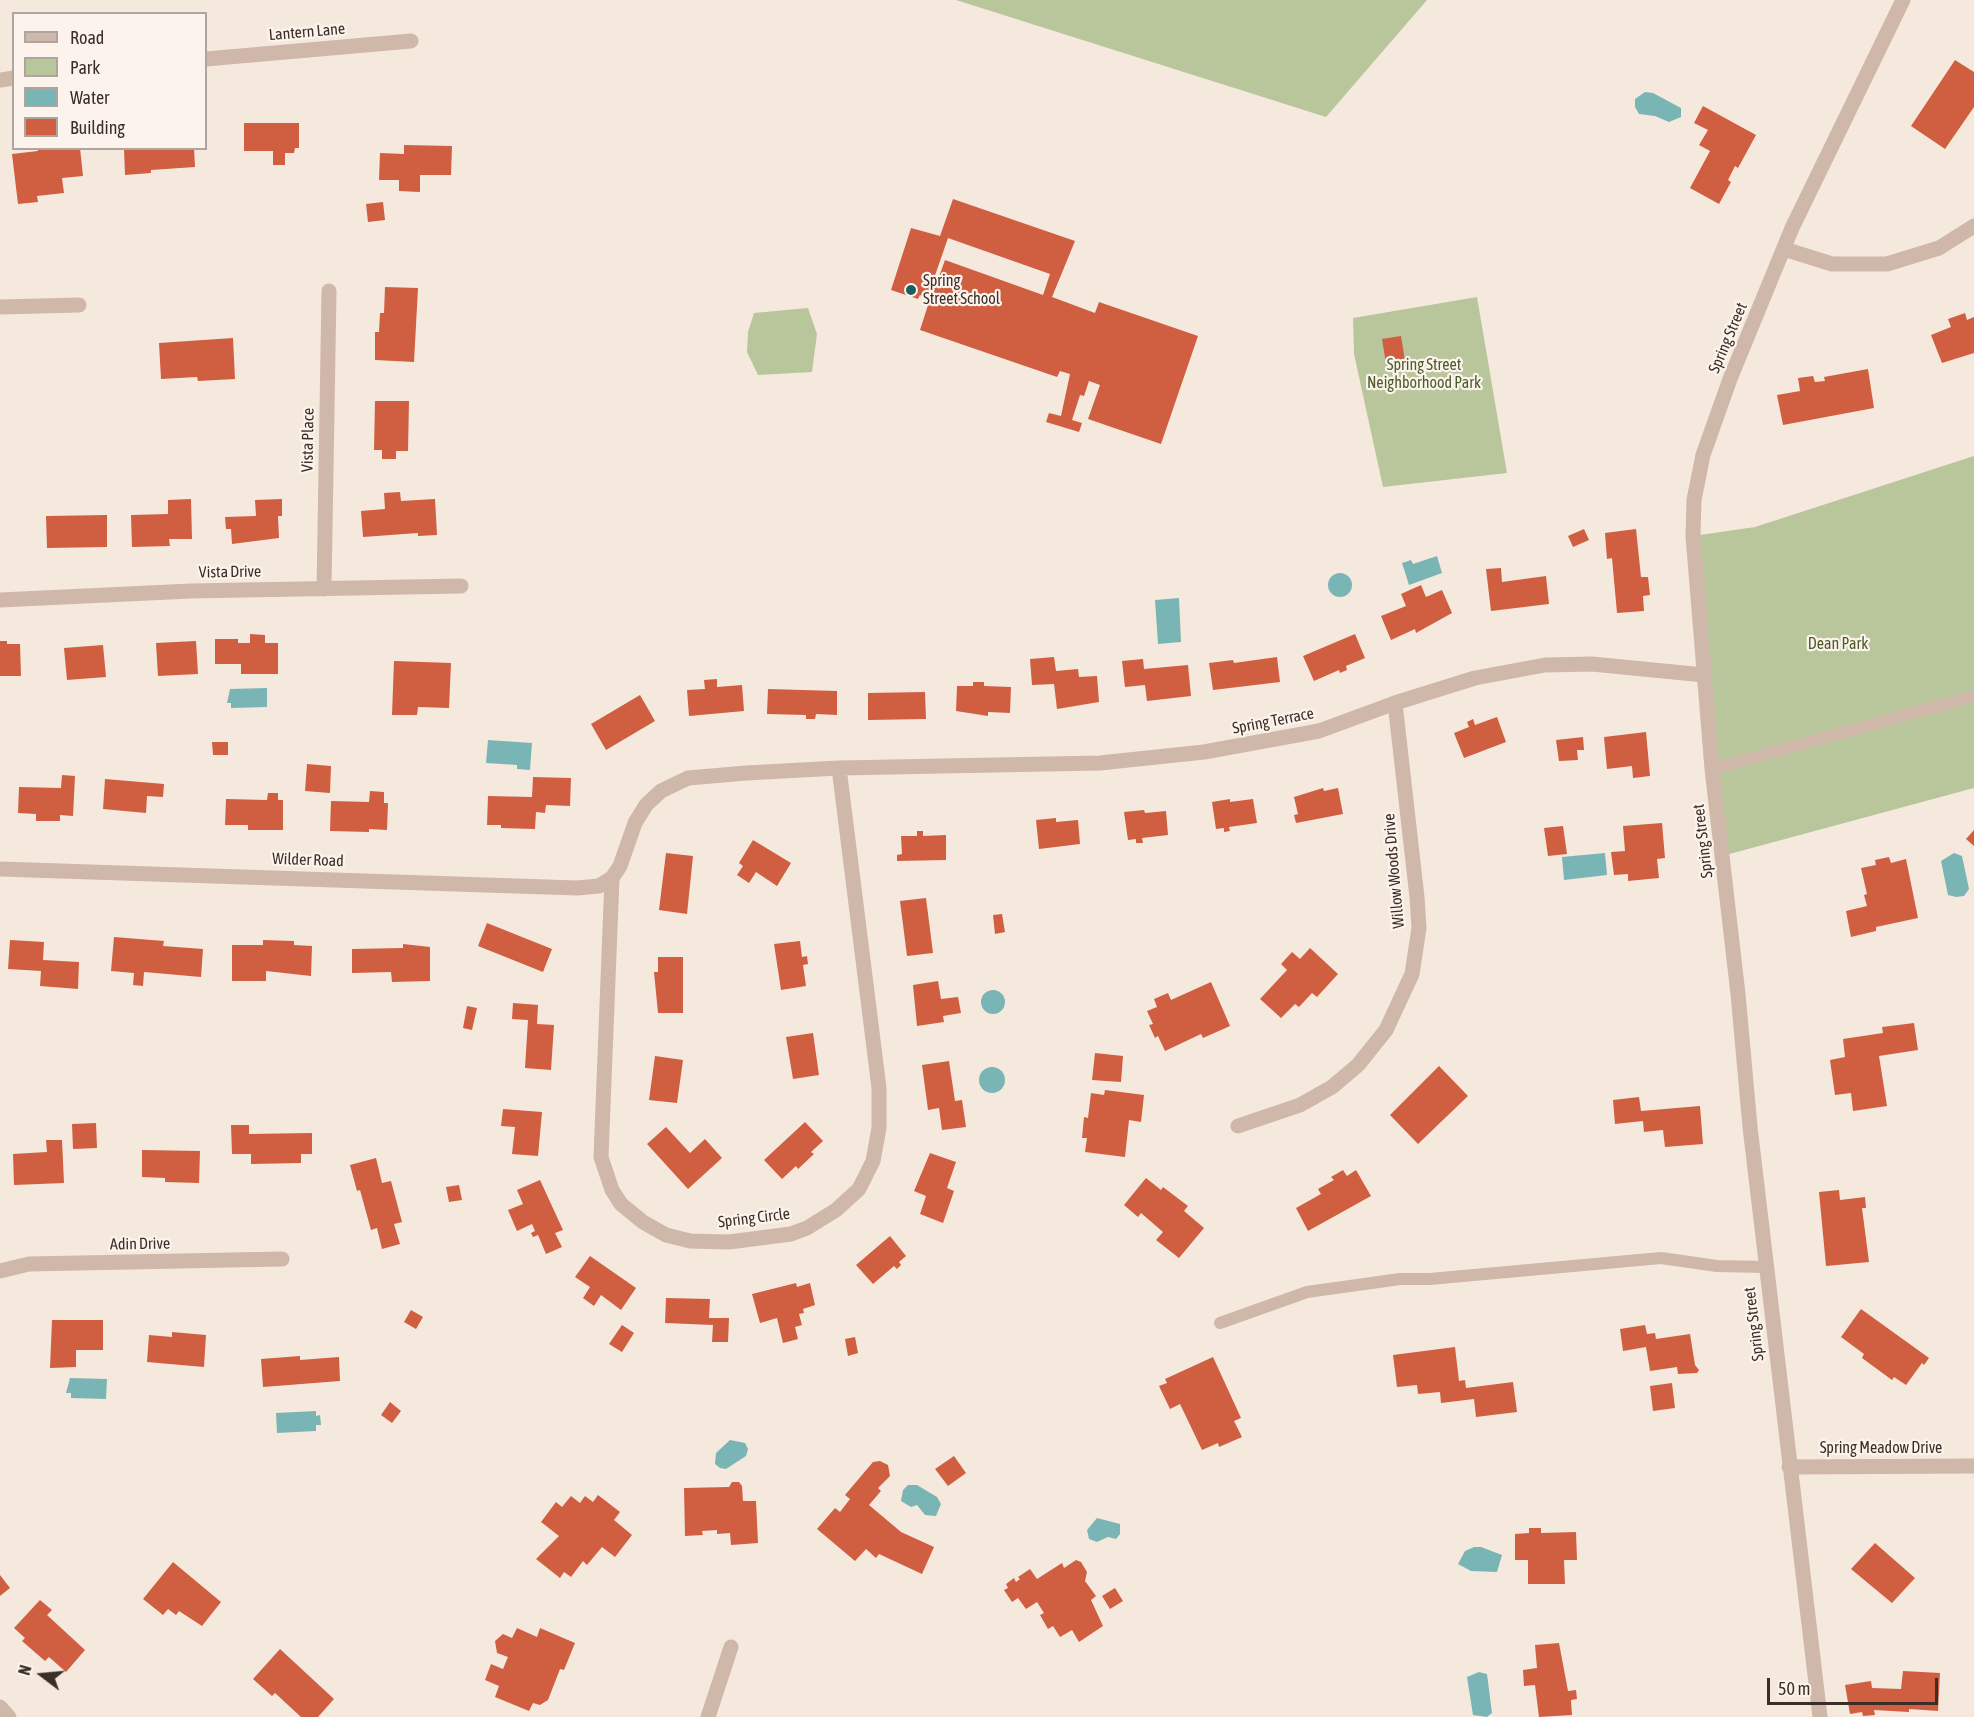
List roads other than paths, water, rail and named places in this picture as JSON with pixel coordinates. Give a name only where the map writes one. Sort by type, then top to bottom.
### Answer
[{"type":"street","name":"Spring Street","points":[[1820,1717],[1766,1267],[1712,769],[1694,536],[1697,480],[1730,378],[1821,164],[1903,0]]},
{"type":"street","name":"Lantern Lane","points":[[207,58],[411,41]]},
{"type":"street","points":[[1784,249],[1832,264],[1887,264],[1939,248],[1974,226]]},
{"type":"street","name":"Vista Place","points":[[324,589],[329,291]]},
{"type":"street","points":[[0,306],[79,305]]},
{"type":"street","name":"Vista Drive","points":[[0,600],[191,591],[461,586]]},
{"type":"street","name":"Spring Terrace","points":[[839,768],[1100,763],[1204,752],[1318,731],[1395,703],[1475,678],[1545,665],[1592,664],[1704,675]]},
{"type":"street","name":"Willow Woods Drive","points":[[1238,1126],[1299,1105],[1332,1087],[1358,1065],[1386,1030],[1412,974],[1419,928],[1418,907],[1395,703]]},
{"type":"street","name":"Spring Circle","points":[[839,768],[878,1084],[879,1128],[873,1161],[859,1189],[836,1210],[807,1228],[791,1234],[729,1242],[690,1241],[666,1235],[643,1222],[621,1204],[612,1190],[601,1157],[612,878],[620,866],[634,823],[646,805],[662,791],[688,778],[839,768]]},
{"type":"street","name":"Wilder Road","points":[[0,869],[577,888],[599,886],[612,878]]},
{"type":"street","name":"Adin Drive","points":[[0,1270],[29,1264],[282,1259]]},
{"type":"street","name":"Spring Meadow Drive","points":[[1789,1467],[1974,1466]]},
{"type":"street","points":[[708,1717],[731,1647]]},
{"type":"street","points":[[0,1707],[9,1717]]},
{"type":"lane","points":[[1712,769],[1974,696]]},
{"type":"lane","points":[[1220,1323],[1307,1292],[1400,1279],[1430,1279],[1661,1258],[1717,1266],[1766,1267]]},
{"type":"water","points":[[1645,92],[1653,93],[1681,108],[1681,117],[1669,122],[1655,116],[1639,114],[1635,107],[1635,99]]},
{"type":"water","points":[[1437,556],[1442,573],[1409,585],[1402,563],[1411,560],[1413,564]]},
{"type":"water","points":[[1340,573],[1349,576],[1352,585],[1349,594],[1340,597],[1331,594],[1328,585],[1331,576]]},
{"type":"water","points":[[1179,598],[1181,642],[1158,644],[1155,600]]},
{"type":"water","points":[[267,688],[267,707],[231,708],[231,703],[227,703],[230,689]]},
{"type":"water","points":[[488,740],[532,743],[530,770],[517,769],[517,765],[486,763]]},
{"type":"water","points":[[1605,853],[1607,875],[1564,880],[1562,857]]},
{"type":"water","points":[[1954,853],[1962,856],[1969,889],[1964,896],[1948,895],[1941,861]]},
{"type":"water","points":[[993,990],[1002,993],[1005,1002],[1002,1011],[993,1014],[984,1011],[981,1002],[984,993]]},
{"type":"water","points":[[992,1067],[1001,1071],[1005,1080],[1001,1089],[992,1093],[983,1089],[979,1080],[983,1071]]},
{"type":"water","points":[[70,1378],[107,1379],[106,1399],[71,1398],[71,1393],[66,1393]]},
{"type":"water","points":[[316,1411],[316,1416],[320,1415],[321,1425],[316,1425],[316,1431],[277,1433],[276,1413]]},
{"type":"water","points":[[730,1440],[745,1443],[748,1449],[746,1456],[726,1469],[720,1468],[715,1464],[716,1453]]},
{"type":"water","points":[[908,1485],[917,1485],[937,1497],[941,1504],[936,1516],[925,1515],[917,1505],[911,1507],[901,1501],[903,1490]]},
{"type":"water","points":[[1097,1518],[1120,1524],[1120,1534],[1116,1539],[1108,1537],[1097,1542],[1089,1539],[1087,1530]]},
{"type":"water","points":[[1481,1547],[1502,1555],[1497,1572],[1471,1571],[1458,1564],[1465,1551]]},
{"type":"water","points":[[1479,1672],[1487,1674],[1492,1713],[1487,1717],[1473,1715],[1467,1677]]},
{"type":"place","name":"Spring Street School","points":[[911,290]]},
{"type":"park label","name":"Spring Street Neighborhood Park","points":[[1424,374]]},
{"type":"park label","name":"Dean Park","points":[[1838,644]]}]
